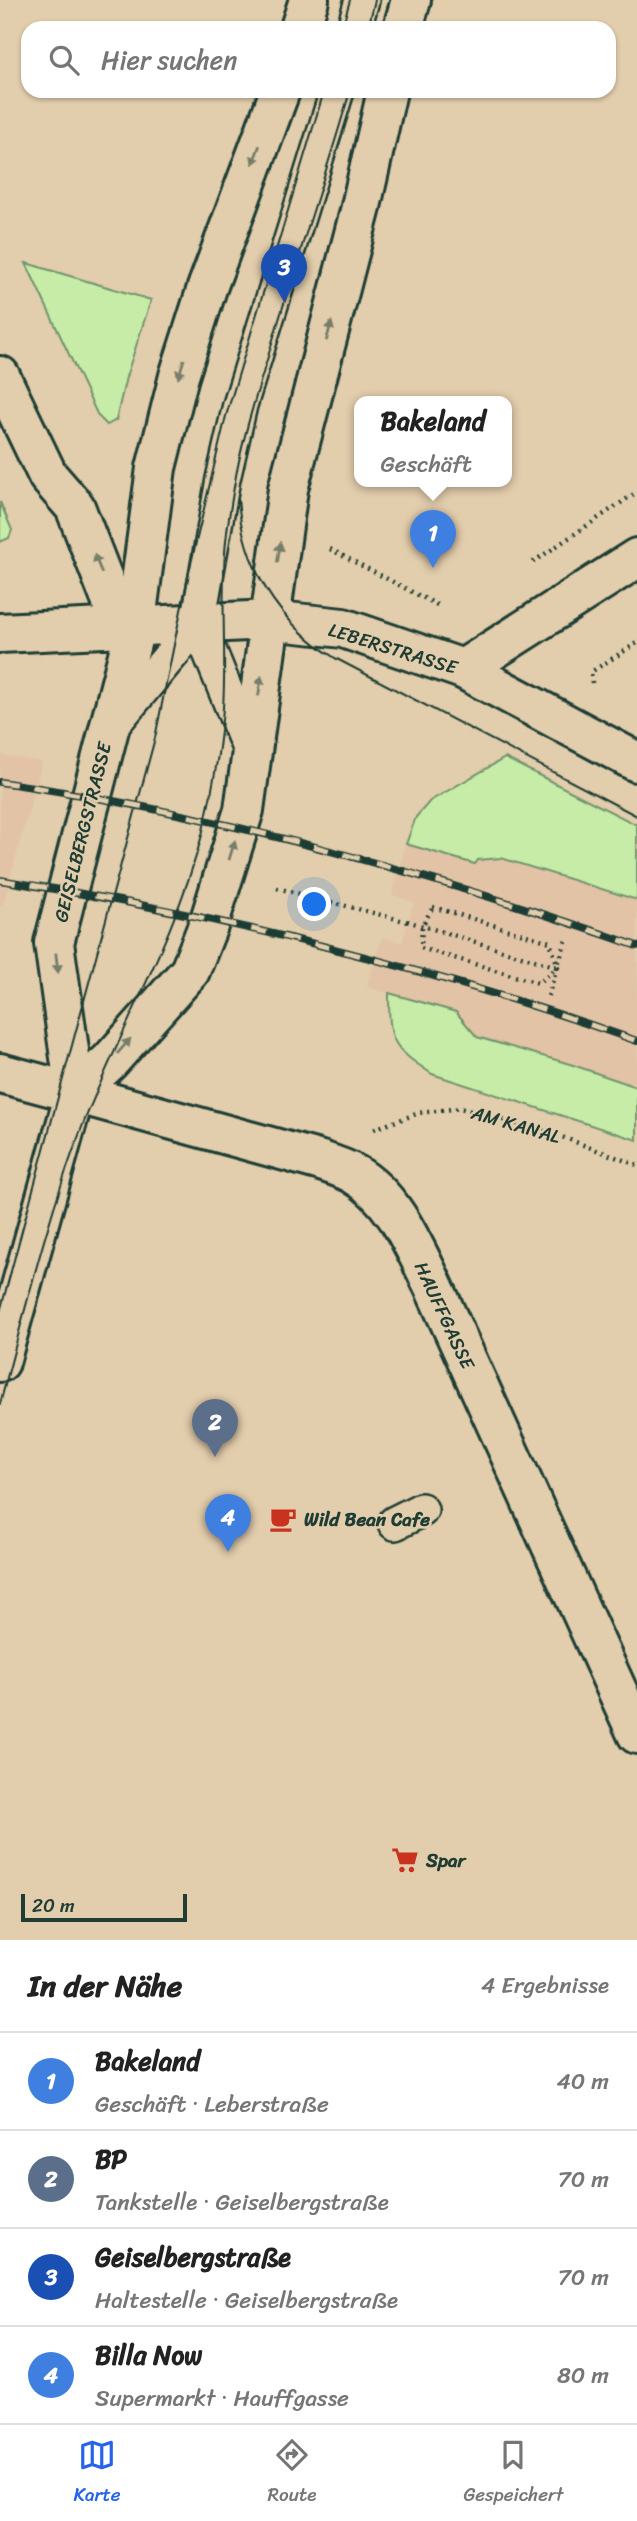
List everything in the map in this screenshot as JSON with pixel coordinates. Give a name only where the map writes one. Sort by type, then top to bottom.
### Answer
[{"type":"main road","points":[[302,21],[309,0]]},
{"type":"main road","points":[[405,21],[411,0]]},
{"type":"main road","name":"GEISELBERGSTRASSE","points":[[0,1362],[75,1093],[54,943],[108,730],[156,468],[179,376],[207,288],[277,98]]},
{"type":"main road","points":[[0,1073],[75,1093],[110,1061],[190,971],[209,923],[244,810],[288,489],[357,223],[385,98]]},
{"type":"main road","points":[[0,376],[48,476],[75,507],[128,628]]},
{"type":"main road","points":[[463,668],[637,558]]},
{"type":"main road","name":"LEBERSTRASSE","points":[[0,633],[269,620],[343,628],[463,668],[637,762]]},
{"type":"main road","name":"HAUFFGASSE","points":[[75,1093],[318,1160],[352,1173],[386,1200],[433,1284],[637,1734]]},
{"type":"lane","points":[[356,21],[362,0]]},
{"type":"lane","points":[[376,0],[378,21]]},
{"type":"lane","points":[[108,730],[198,624],[223,479],[240,405],[335,98]]},
{"type":"lane","points":[[198,624],[251,753]]},
{"type":"path","points":[[524,569],[637,492]]},
{"type":"path","points":[[330,549],[444,609]]},
{"type":"path","points":[[593,689],[592,672],[637,643]]},
{"type":"path","points":[[277,888],[422,926]]},
{"type":"path","points":[[433,907],[537,938],[550,942],[558,967],[538,983],[434,952],[421,948],[422,926],[433,907]]},
{"type":"path","points":[[408,921],[558,967]]},
{"type":"path","points":[[548,996],[567,937]]},
{"type":"path","name":"AM KANAL","points":[[318,1160],[375,1129],[418,1113],[460,1108],[554,1134],[637,1165]]},
{"type":"shaded area","points":[[0,755],[42,762],[2,907],[0,907]]},
{"type":"shaded area","points":[[406,844],[475,864],[478,860],[501,858],[637,900],[637,1087],[477,1037],[456,1012],[367,987],[382,937],[402,943],[414,902],[392,895]]},
{"type":"green space","points":[[26,263],[151,300],[126,377],[116,420],[107,425],[98,416]]},
{"type":"green space","points":[[0,502],[12,530],[9,538],[0,542]]},
{"type":"green space","points":[[505,758],[637,825],[637,900],[501,858],[478,860],[475,864],[406,844],[416,817],[430,801]]},
{"type":"green space","points":[[389,993],[456,1012],[477,1037],[637,1087],[637,1140],[432,1074],[408,1057],[395,1042],[390,1023]]},
{"type":"tram line","points":[[344,21],[350,0]]},
{"type":"tram line","points":[[370,21],[375,0]]},
{"type":"tram line","points":[[0,1312],[155,738],[188,576],[226,416],[322,98]]},
{"type":"tram line","points":[[0,1404],[37,1264],[69,1161],[97,1091],[162,947],[191,873],[202,835],[221,735],[225,554],[237,471],[257,392],[348,98]]},
{"type":"tram line","points":[[238,497],[241,522],[255,569],[280,609],[315,644],[335,658],[637,816]]},
{"type":"railway","points":[[0,782],[161,811],[322,849],[481,894],[637,946]]},
{"type":"railway","points":[[0,880],[161,909],[322,946],[482,990],[637,1041]]},
{"type":"place","name":"Geiselbergstraße","points":[[284,302]]},
{"type":"place","name":"Bakeland","points":[[433,568]]},
{"type":"place","name":"BP","points":[[215,1457]]},
{"type":"place","name":"Wild Bean Cafe","points":[[283,1519]]},
{"type":"place","name":"Billa Now","points":[[228,1552]]},
{"type":"place","name":"Spar","points":[[405,1860]]}]
